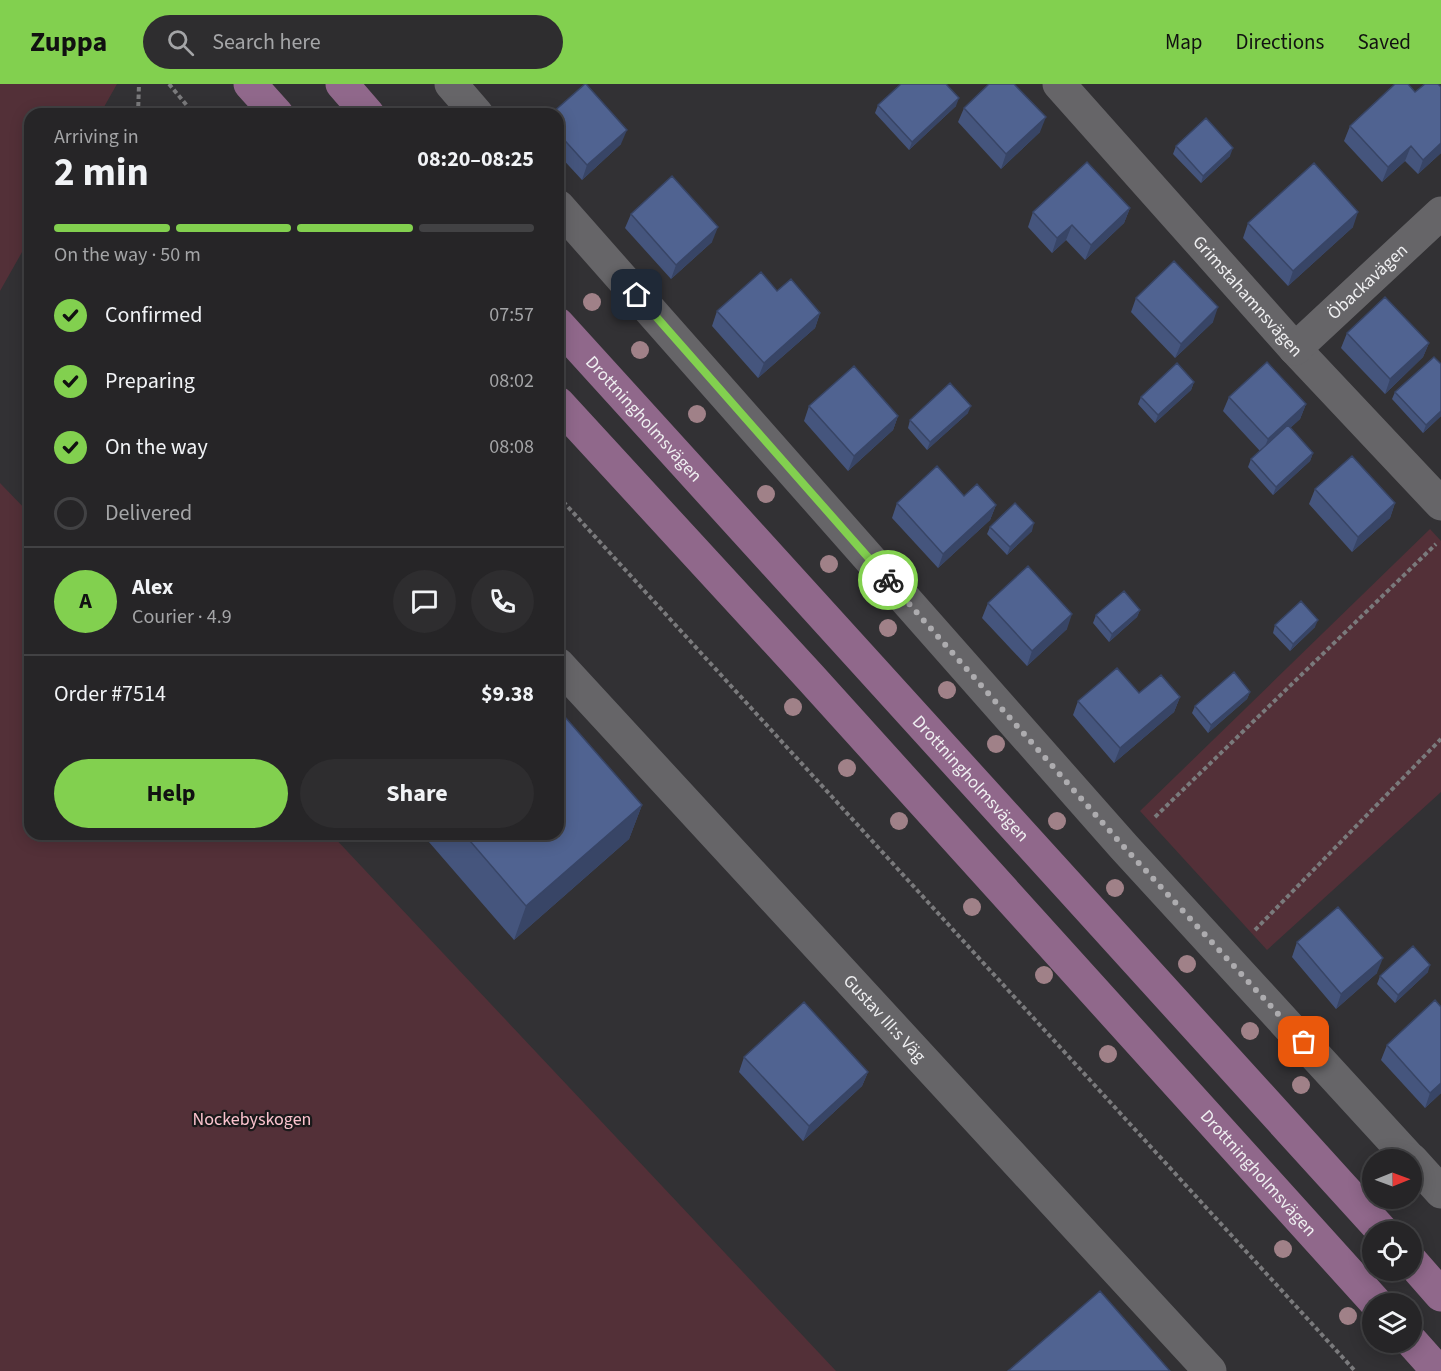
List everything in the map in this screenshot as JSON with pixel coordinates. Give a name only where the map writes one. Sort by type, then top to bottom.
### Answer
[{"type":"main road","points":[[250,84],[272,108]]},
{"type":"main road","points":[[342,84],[363,108]]},
{"type":"main road","name":"Drottningholmsvägen","points":[[564,331],[1373,1221]]},
{"type":"main road","name":"Drottningholmsvägen","points":[[564,410],[819,687],[1367,1293]]},
{"type":"main road","points":[[1422,1273],[1441,1295]]},
{"type":"main road","points":[[1422,1353],[1438,1371]]},
{"type":"street","points":[[451,84],[472,108]]},
{"type":"street","name":"Grimstahamnsvägen","points":[[1059,84],[1295,349],[1441,504]]},
{"type":"street","points":[[564,213],[1124,847],[1401,1149]]},
{"type":"street","name":"Öbackavägen","points":[[1295,349],[1441,213]]},
{"type":"street","name":"Gustav III:s Väg","points":[[564,671],[1210,1371]]},
{"type":"street","points":[[1422,1172],[1441,1192]]},
{"type":"path","points":[[138,108],[139,84]]},
{"type":"path","points":[[169,84],[190,108]]},
{"type":"path","points":[[564,503],[1355,1371]]},
{"type":"path","points":[[1124,847],[1441,539]]},
{"type":"path","points":[[1228,958],[1441,739]]},
{"type":"green space","points":[[0,84],[117,84],[103,108],[24,108],[24,249],[0,291]]},
{"type":"green space","name":"Nockebyskogen","points":[[0,483],[24,508],[24,840],[337,840],[836,1371],[0,1371]]},
{"type":"green space","points":[[1430,529],[1441,541],[1441,792],[1267,950],[1140,811]]},
{"type":"building","points":[[586,84],[627,130],[587,165],[564,140],[564,108],[558,108]]},
{"type":"building","points":[[901,84],[946,84],[959,98],[912,142],[878,105]]},
{"type":"building","points":[[989,84],[1014,84],[1046,117],[1006,154],[964,108]]},
{"type":"building","points":[[1395,84],[1408,84],[1415,92],[1425,84],[1438,84],[1441,87],[1441,143],[1423,160],[1411,146],[1388,167],[1350,126]]},
{"type":"building","points":[[1206,118],[1233,148],[1203,176],[1176,146]]},
{"type":"building","points":[[1087,162],[1130,208],[1091,245],[1072,225],[1057,238],[1033,212]]},
{"type":"building","points":[[1314,163],[1358,212],[1293,271],[1248,223]]},
{"type":"building","points":[[672,176],[718,227],[676,265],[631,214]]},
{"type":"building","points":[[1174,261],[1218,307],[1181,344],[1136,298]]},
{"type":"building","points":[[761,272],[777,291],[791,279],[820,313],[764,363],[717,311]]},
{"type":"building","points":[[1385,297],[1429,343],[1390,379],[1347,333]]},
{"type":"building","points":[[1434,357],[1441,364],[1441,411],[1426,425],[1395,392]]},
{"type":"building","points":[[1267,362],[1306,404],[1268,439],[1229,397]]},
{"type":"building","points":[[1177,363],[1194,382],[1158,415],[1141,397]]},
{"type":"building","points":[[854,366],[898,416],[854,456],[809,406]]},
{"type":"building","points":[[950,383],[971,406],[930,442],[910,420]]},
{"type":"building","points":[[1288,425],[1313,453],[1276,487],[1251,459]]},
{"type":"building","points":[[1352,456],[1395,503],[1358,537],[1315,489]]},
{"type":"building","points":[[937,466],[964,496],[977,484],[996,505],[943,554],[897,503]]},
{"type":"building","points":[[1015,503],[1034,523],[1010,547],[990,527]]},
{"type":"building","points":[[1028,566],[1072,614],[1032,651],[988,603]]},
{"type":"building","points":[[1124,591],[1140,610],[1112,634],[1096,615]]},
{"type":"building","points":[[1301,601],[1318,620],[1293,644],[1275,625]]},
{"type":"building","points":[[1117,668],[1139,693],[1161,675],[1180,697],[1120,748],[1078,701]]},
{"type":"building","points":[[1234,672],[1250,692],[1211,725],[1195,706]]},
{"type":"building","points":[[564,716],[642,805],[526,906],[469,840],[564,840]]},
{"type":"building","points":[[1338,907],[1383,958],[1341,994],[1297,942]]},
{"type":"building","points":[[1413,946],[1430,965],[1398,995],[1380,976]]},
{"type":"building","points":[[1435,1000],[1441,1007],[1441,1083],[1430,1093],[1387,1045]]},
{"type":"building","points":[[804,1002],[868,1072],[809,1126],[744,1057]]},
{"type":"building","points":[[1100,1291],[1170,1371],[1008,1371]]},
{"type":"way so far","points":[[888,580],[1124,847],[1304,1042]]},
{"type":"route","points":[[637,295],[888,580]]}]
